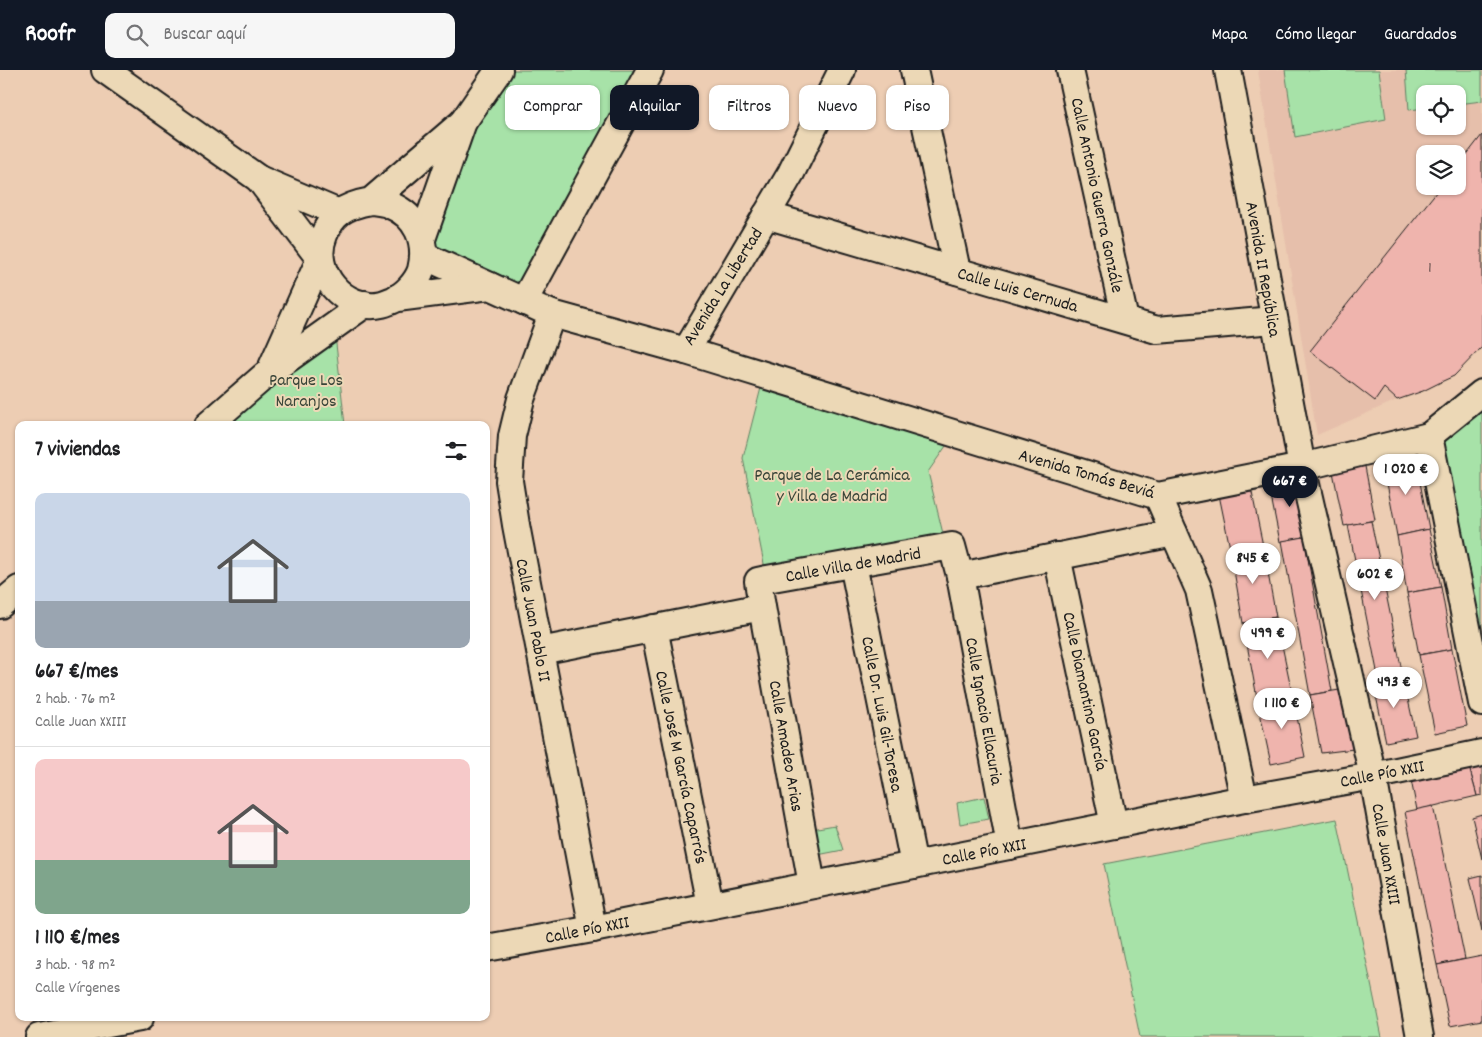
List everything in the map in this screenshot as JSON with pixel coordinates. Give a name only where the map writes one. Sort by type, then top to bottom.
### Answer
[{"type":"street","points":[[105,70],[259,179],[339,213]]},
{"type":"street","points":[[371,201],[463,122],[499,70]]},
{"type":"street","points":[[524,301],[650,70]]},
{"type":"street","name":"Avenida La Libertad","points":[[423,248],[491,286],[552,314],[686,351],[791,173],[842,70]]},
{"type":"street","points":[[914,70],[957,271]]},
{"type":"street","name":"Calle Antonio Guerra Gonzále","points":[[1070,70],[1125,320]]},
{"type":"street","name":"Avenida II República","points":[[1228,70],[1302,467]]},
{"type":"street","points":[[398,298],[411,288],[420,273],[423,248],[463,122]]},
{"type":"street","points":[[259,179],[320,259]]},
{"type":"street","points":[[423,248],[415,224],[403,212],[388,204],[371,201],[354,205],[339,213],[328,226],[321,241],[320,259],[324,275],[334,289],[348,299],[364,304],[382,304],[398,298],[491,286]]},
{"type":"street","name":"Calle Luis Cernuda","points":[[766,215],[1157,330],[1274,320]]},
{"type":"street","points":[[270,371],[320,259]]},
{"type":"street","points":[[213,421],[270,371],[364,304]]},
{"type":"street","name":"Calle Juan Pablo II","points":[[552,314],[521,399],[512,436],[509,481],[593,928]]},
{"type":"street","name":"Avenida Tomás Beviá","points":[[686,351],[1158,496],[1302,467],[1429,436],[1482,393]]},
{"type":"street","points":[[1429,436],[1482,703]]},
{"type":"street","name":"Calle Juan XXIII","points":[[1302,467],[1373,776],[1420,1037]]},
{"type":"street","points":[[1158,496],[1199,590],[1244,799]]},
{"type":"street","points":[[960,576],[1174,533]]},
{"type":"street","name":"Calle Villa de Madrid","points":[[762,607],[758,581],[952,546],[960,576]]},
{"type":"street","name":"Calle Diamantino García","points":[[1058,556],[1114,825]]},
{"type":"street","name":"Calle Dr. Luis Gil-Toresa","points":[[853,564],[914,865]]},
{"type":"street","name":"Calle Ignacio Ellacuria","points":[[960,576],[1010,846]]},
{"type":"street","points":[[0,605],[15,592]]},
{"type":"street","points":[[540,651],[762,607]]},
{"type":"street","name":"Calle Amadeo Arias","points":[[762,607],[812,885]]},
{"type":"street","name":"Calle José M García Caparrós","points":[[654,628],[710,905]]},
{"type":"street","name":"Calle Pío XXII","points":[[490,947],[1244,799],[1373,776],[1482,753]]},
{"type":"street","points":[[39,1037],[124,1021]]},
{"type":"shaded area","points":[[1258,70],[1482,70],[1482,347],[1454,376],[1423,391],[1397,400],[1317,435]]},
{"type":"green space","points":[[499,70],[650,70],[642,85],[610,85],[610,130],[617,130],[524,301],[424,256],[463,122]]},
{"type":"green space","points":[[1285,70],[1379,70],[1386,119],[1295,137]]},
{"type":"green space","points":[[1406,70],[1482,70],[1482,101],[1466,103],[1466,85],[1416,85],[1416,109],[1409,110]]},
{"type":"green space","name":"Parque Los Naranjos","points":[[334,326],[345,421],[213,421]]},
{"type":"green space","name":"Parque de La Cerámica y Villa de Madrid","points":[[763,380],[955,433],[928,472],[946,546],[767,579],[743,458]]},
{"type":"green space","points":[[1482,392],[1482,645],[1426,437]]},
{"type":"green space","points":[[984,797],[989,819],[960,824],[957,803]]},
{"type":"green space","points":[[1337,819],[1382,1037],[1140,1037],[1104,864]]},
{"type":"green space","points":[[835,825],[843,850],[807,857],[806,830]]},
{"type":"building","points":[[1482,135],[1482,347],[1454,376],[1423,391],[1397,400],[1384,388],[1375,401],[1310,351],[1434,195],[1466,195],[1466,156]]},
{"type":"building","points":[[1415,456],[1429,529],[1397,536],[1383,462]]},
{"type":"building","points":[[1364,461],[1375,520],[1344,526],[1332,467]]},
{"type":"building","points":[[1300,475],[1313,535],[1280,542],[1268,481]]},
{"type":"building","points":[[1250,483],[1263,546],[1231,553],[1218,490]]},
{"type":"building","points":[[1371,521],[1403,676],[1379,681],[1348,525]]},
{"type":"building","points":[[1429,529],[1441,587],[1407,593],[1397,536]]},
{"type":"building","points":[[1304,537],[1332,691],[1310,695],[1282,541]]},
{"type":"building","points":[[1263,546],[1276,617],[1243,623],[1231,553]]},
{"type":"building","points":[[1441,587],[1452,649],[1419,655],[1407,593]]},
{"type":"building","points":[[1276,617],[1293,697],[1258,703],[1243,623]]},
{"type":"building","points":[[1452,649],[1467,726],[1435,733],[1419,655]]},
{"type":"building","points":[[1403,676],[1416,736],[1386,742],[1373,682]]},
{"type":"building","points":[[1345,689],[1354,749],[1321,753],[1310,695]]},
{"type":"building","points":[[1293,697],[1305,757],[1271,764],[1258,703]]},
{"type":"building","points":[[1482,763],[1482,795],[1477,796],[1469,767]]},
{"type":"building","points":[[1469,767],[1477,796],[1417,810],[1411,780]]},
{"type":"building","points":[[1433,806],[1465,959],[1437,965],[1405,812]]},
{"type":"building","points":[[1482,814],[1482,859],[1472,817]]},
{"type":"building","points":[[1482,875],[1482,931],[1470,878]]},
{"type":"building","points":[[1482,956],[1482,1020],[1450,1026],[1437,965]]}]
